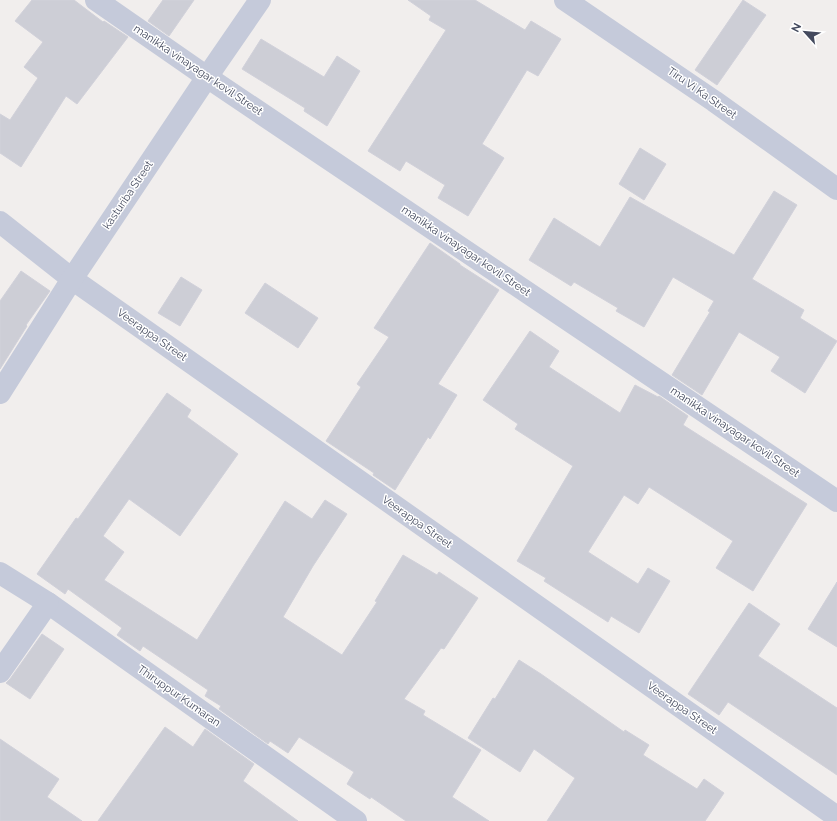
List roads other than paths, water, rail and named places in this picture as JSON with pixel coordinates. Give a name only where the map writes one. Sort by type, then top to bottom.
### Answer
[{"type":"street","name":"manikka vinayagar kovil Street","points":[[96,0],[837,501]]},
{"type":"street","name":"kasturiba Street","points":[[0,393],[72,279],[260,0]]},
{"type":"street","name":"Tiru Vi Ka Street","points":[[565,0],[714,101],[837,189]]},
{"type":"street","name":"Veerappa Street","points":[[0,222],[72,279],[837,817]]},
{"type":"street","name":"Thiruppur Kumaran","points":[[0,573],[48,603],[356,821]]},
{"type":"street","points":[[0,672],[48,603]]}]
